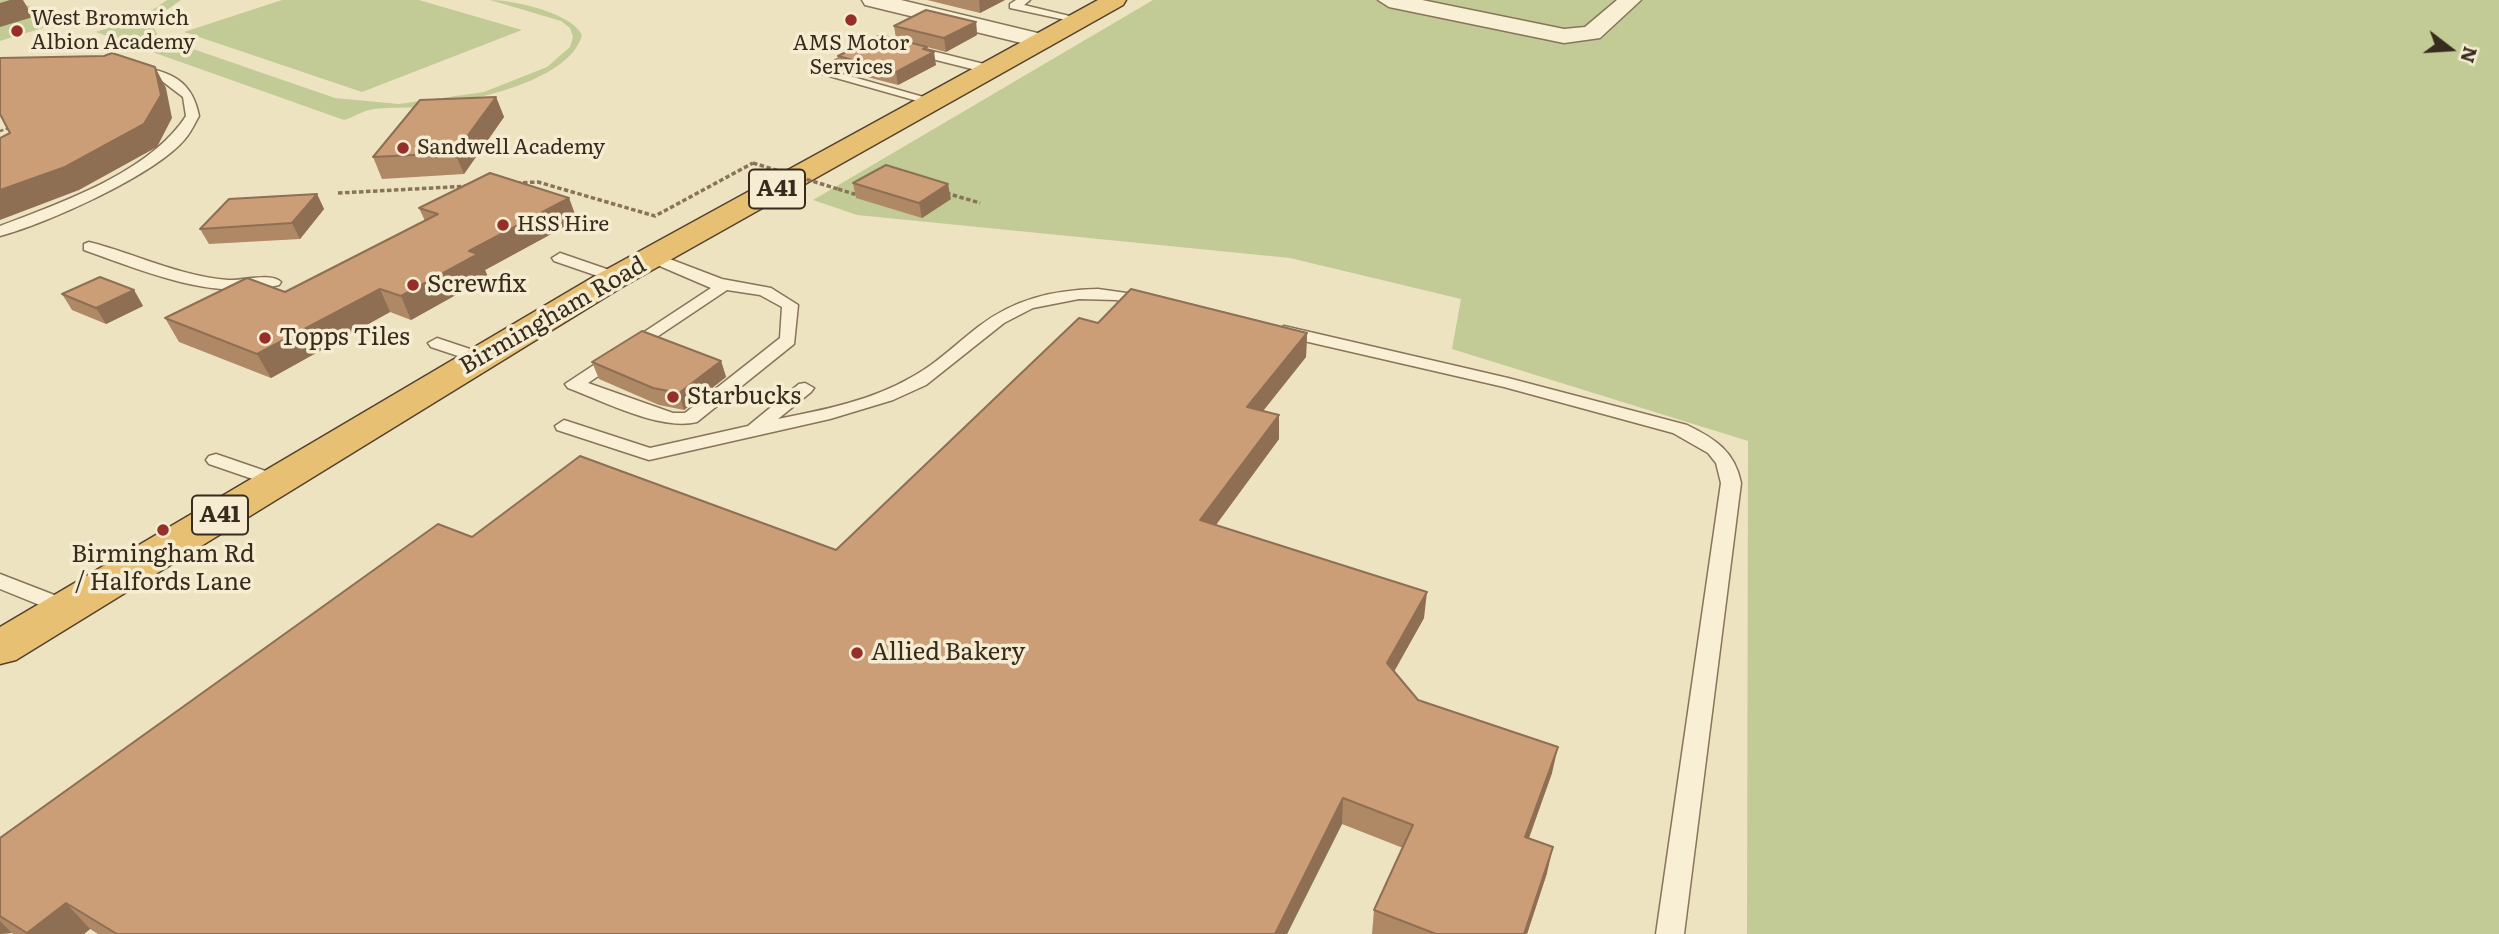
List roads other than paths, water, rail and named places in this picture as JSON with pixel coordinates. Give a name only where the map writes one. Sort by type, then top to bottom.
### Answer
[{"type":"highway","name":"Birmingham Road","points":[[0,648],[479,358],[1115,0]]},
{"type":"street","points":[[873,0],[1042,41]]},
{"type":"street","points":[[1389,0],[1564,36],[1591,33],[1630,0]]},
{"type":"lane","points":[[1024,0],[1013,6],[1080,20]]},
{"type":"lane","points":[[894,45],[992,70]]},
{"type":"lane","points":[[870,48],[821,72],[934,102]]},
{"type":"lane","points":[[0,231],[107,187],[140,168],[186,129],[194,113],[191,99],[181,87],[167,78],[125,69]]},
{"type":"lane","points":[[89,247],[153,268],[237,288],[273,282]]},
{"type":"lane","points":[[560,258],[618,278]]},
{"type":"lane","points":[[654,258],[719,283],[751,288],[781,298],[790,305],[788,340],[690,418],[671,419],[574,384],[719,290],[719,283]]},
{"type":"lane","points":[[564,426],[649,453],[850,410],[904,389],[940,369],[1011,312],[1032,303],[1104,293],[1126,294],[1166,304]]},
{"type":"lane","points":[[1271,328],[1508,383],[1680,429],[1715,447],[1724,457],[1730,467],[1731,483],[1670,934]]},
{"type":"lane","points":[[437,343],[479,358]]},
{"type":"lane","points":[[754,430],[805,388]]},
{"type":"lane","points":[[216,460],[276,481]]},
{"type":"lane","points":[[0,581],[67,608]]},
{"type":"place","name":"AMS Motor Services","points":[[851,20]]},
{"type":"place","name":"West Bromwich Albion Academy","points":[[17,31]]},
{"type":"place","name":"Sandwell Academy","points":[[403,148]]},
{"type":"place","name":"HSS Hire","points":[[503,225]]},
{"type":"place","name":"Screwfix","points":[[413,285]]},
{"type":"place","name":"Topps Tiles","points":[[265,338]]},
{"type":"place","name":"Starbucks","points":[[673,397]]},
{"type":"place","name":"Birmingham Rd / Halfords Lane","points":[[163,530]]},
{"type":"place","name":"Allied Bakery","points":[[857,653]]}]
